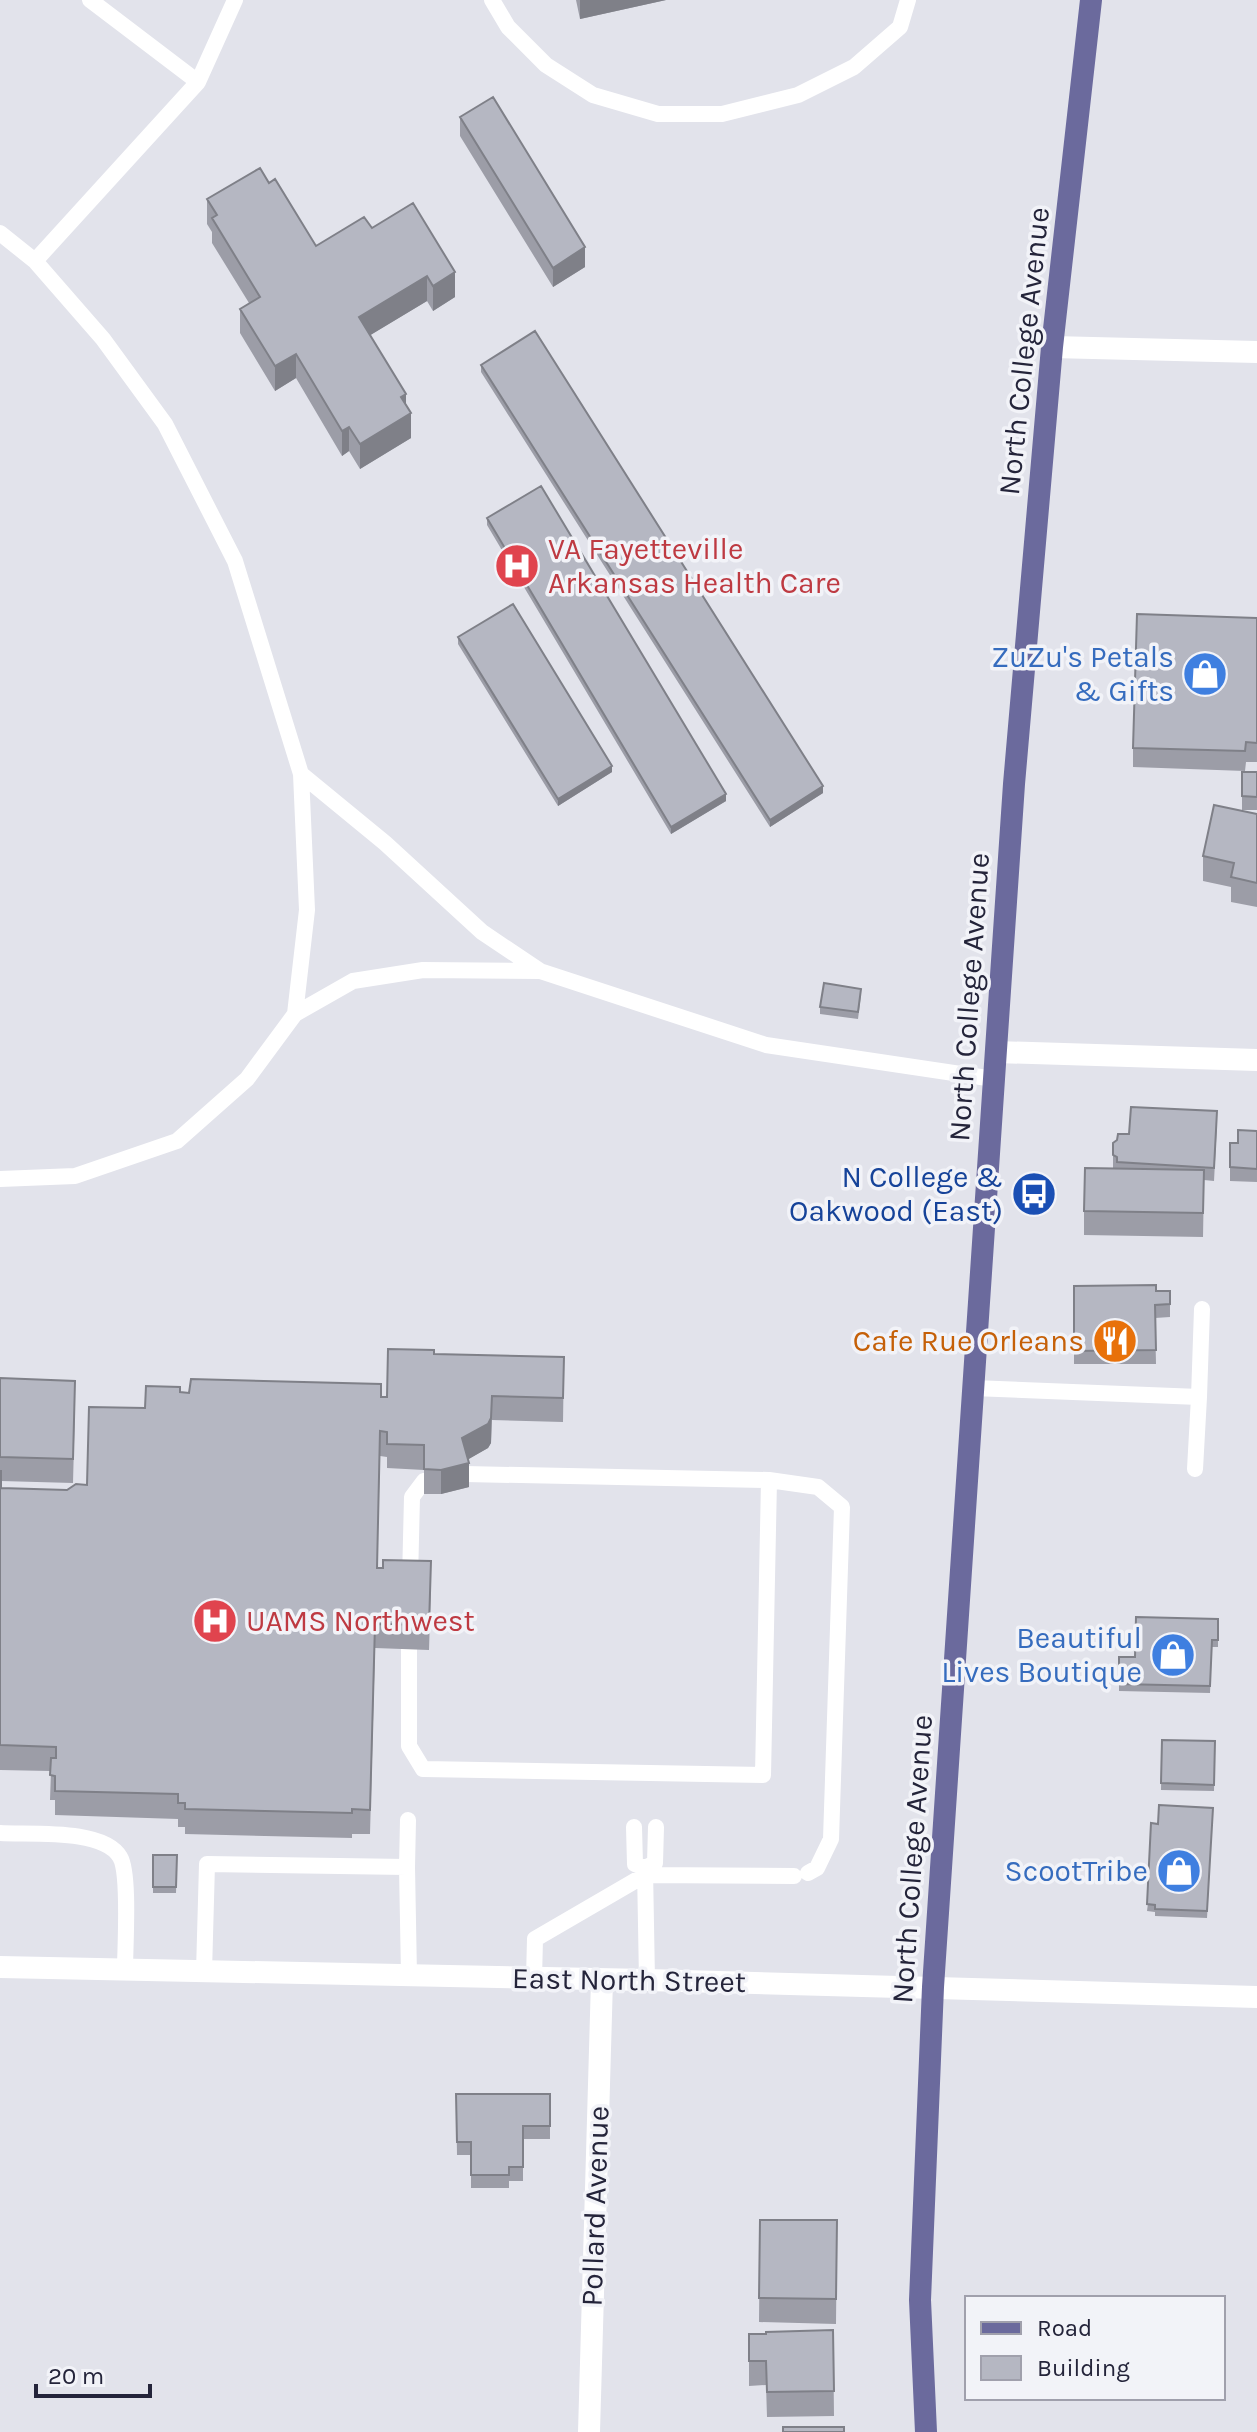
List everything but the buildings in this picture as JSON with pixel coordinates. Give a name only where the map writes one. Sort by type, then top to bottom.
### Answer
[{"type":"main road","name":"North College Avenue","points":[[926,2432],[920,2300],[933,1987],[973,1388],[1014,784],[1052,347],[1091,0]]},
{"type":"main road","points":[[1052,347],[1257,352]]},
{"type":"main road","points":[[996,1052],[1257,1060]]},
{"type":"main road","name":"East North Street","points":[[0,1967],[647,1980],[1257,1997]]},
{"type":"main road","name":"Pollard Avenue","points":[[589,2432],[602,1980]]},
{"type":"lane","points":[[90,0],[198,82]]},
{"type":"lane","points":[[35,261],[198,82],[235,0]]},
{"type":"lane","points":[[492,0],[508,27],[546,65],[593,95],[658,114],[722,114],[798,95],[854,67],[900,27],[908,0]]},
{"type":"lane","points":[[0,233],[35,261],[103,339],[165,424],[235,561],[301,774],[307,910],[295,1014]]},
{"type":"lane","points":[[301,774],[385,843],[482,932],[540,971],[766,1045],[994,1079]]},
{"type":"lane","points":[[0,1179],[75,1176],[177,1141],[247,1079],[295,1014],[353,981],[423,970],[540,971]]},
{"type":"lane","points":[[1195,1469],[1202,1309]]},
{"type":"lane","points":[[973,1388],[1199,1397]]},
{"type":"lane","points":[[465,1474],[769,1480],[818,1487],[842,1507],[831,1839],[817,1868],[801,1875],[645,1872],[635,1864],[634,1827]]},
{"type":"lane","points":[[409,1649],[409,1746],[423,1769],[763,1775],[769,1480]]},
{"type":"lane","points":[[410,1585],[412,1497],[424,1481]]},
{"type":"lane","points":[[408,1820],[409,1976]]},
{"type":"lane","points":[[534,1978],[535,1939],[655,1863],[656,1827]]},
{"type":"lane","points":[[0,1833],[91,1837],[121,1857],[125,1878],[125,1970]]},
{"type":"lane","points":[[204,1972],[207,1864],[407,1867]]},
{"type":"lane","points":[[645,1872],[647,1980]]},
{"type":"place","name":"VA Fayetteville Arkansas Health Care","points":[[517,566]]},
{"type":"place","name":"ZuZu's Petals & Gifts","points":[[1205,674]]},
{"type":"place","name":"N College & Oakwood (East)","points":[[1034,1194]]},
{"type":"place","name":"Cafe Rue Orleans","points":[[1115,1341]]},
{"type":"place","name":"UAMS Northwest","points":[[215,1621]]},
{"type":"place","name":"Beautiful Lives Boutique","points":[[1173,1655]]},
{"type":"place","name":"ScootTribe","points":[[1179,1871]]}]
